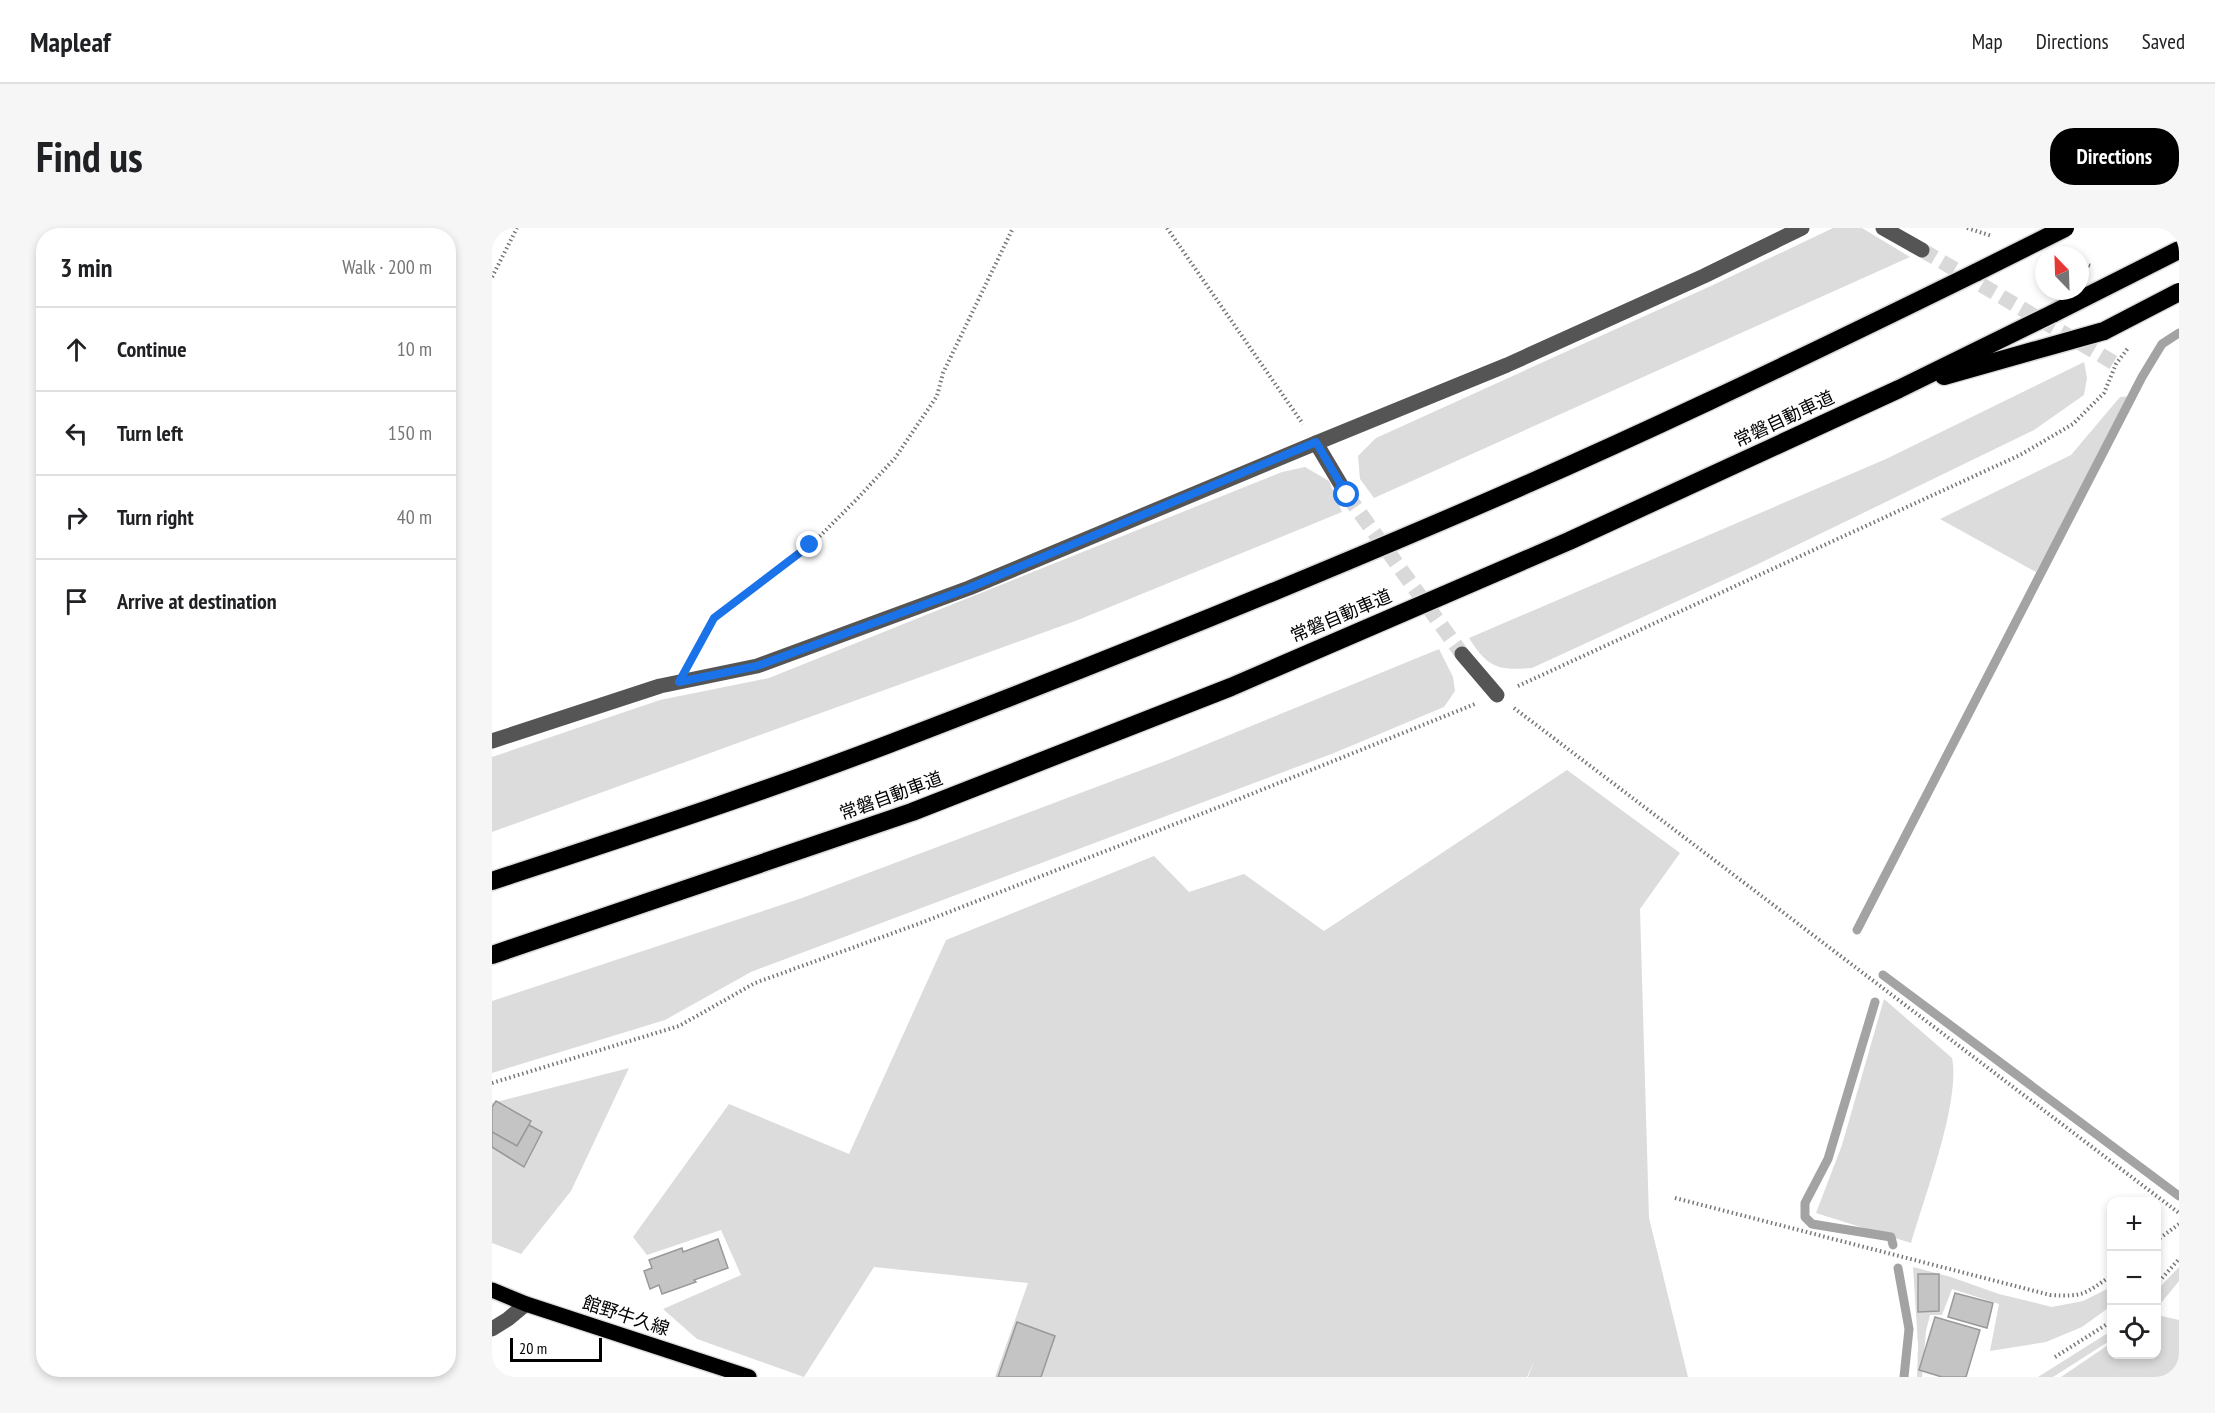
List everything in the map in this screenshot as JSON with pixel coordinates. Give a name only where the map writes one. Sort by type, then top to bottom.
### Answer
[{"type":"highway","points":[[492,881],[664,824],[887,744],[1437,524],[1767,375],[2065,228]]},
{"type":"highway","name":"常磐自動車道","points":[[492,955],[912,812],[1231,687],[1569,541],[1899,389],[2179,250]]},
{"type":"highway","points":[[1899,389],[2104,331],[2179,292]]},
{"type":"main road","name":"館野牛久線","points":[[492,1290],[526,1304],[749,1377]]},
{"type":"street","points":[[492,741],[660,686],[757,666],[969,588],[1316,442],[1507,365],[1704,276],[1802,228]]},
{"type":"street","points":[[1883,228],[1922,250]]},
{"type":"street","points":[[1316,442],[1347,495]]},
{"type":"street","points":[[1462,654],[1497,695]]},
{"type":"street","points":[[492,1329],[526,1304]]},
{"type":"path","points":[[492,277],[517,228]]},
{"type":"path","points":[[679,682],[714,618],[810,545],[858,499],[895,458],[937,396],[943,373],[1013,228]]},
{"type":"path","points":[[1167,228],[1316,442]]},
{"type":"path","points":[[492,1083],[679,1026],[755,983],[918,924],[1224,805],[1497,695],[2020,455],[2073,424],[2104,393],[2116,364]]},
{"type":"path","points":[[1497,695],[2179,1213]]},
{"type":"path","points":[[1675,1197],[2050,1295],[2076,1296],[2091,1290],[2107,1279]]},
{"type":"path","points":[[2161,1238],[2179,1224]]},
{"type":"path","points":[[2161,1280],[2179,1259]]},
{"type":"path","points":[[2055,1357],[2107,1324]]},
{"type":"shaded area","points":[[1833,228],[1862,228],[1910,257],[1374,498],[1360,479],[1358,456],[1376,438]]},
{"type":"shaded area","points":[[2084,362],[2087,378],[2084,395],[2034,430],[1756,565],[1532,668],[1510,669],[1494,665],[1475,648],[1469,638],[1886,459]]},
{"type":"shaded area","points":[[2132,396],[2036,572],[1940,519],[2071,455],[2120,397]]},
{"type":"shaded area","points":[[1305,467],[1329,481],[1342,512],[1078,620],[492,832],[492,757],[660,700],[769,678],[1282,472]]},
{"type":"shaded area","points":[[1439,649],[1453,677],[1455,691],[1444,707],[1334,753],[751,972],[665,1020],[492,1073],[492,1001],[802,898],[1168,760]]},
{"type":"shaded area","points":[[1567,770],[1680,853],[1640,909],[1649,1218],[1688,1377],[1528,1377],[1535,1359],[1527,1377],[995,1377],[1028,1283],[874,1267],[804,1377],[697,1339],[663,1309],[741,1275],[721,1230],[647,1255],[633,1237],[729,1104],[849,1154],[946,940],[1154,856],[1189,892],[1244,874],[1324,931]]},
{"type":"shaded area","points":[[1884,999],[1952,1058],[1951,1098],[1946,1123],[1911,1243],[1816,1213],[1842,1145]]},
{"type":"shaded area","points":[[629,1068],[571,1191],[521,1254],[492,1243],[492,1103]]},
{"type":"shaded area","points":[[1913,1267],[1951,1277],[1999,1294],[2052,1307],[2083,1301],[2107,1289],[2107,1309],[2082,1327],[2046,1342],[1990,1351],[1999,1304],[1952,1289],[1942,1315],[1930,1315],[1926,1331],[1922,1377],[1917,1377],[1918,1345]]},
{"type":"shaded area","points":[[2179,1267],[2179,1281],[2161,1303],[2161,1286]]},
{"type":"shaded area","points":[[2161,1316],[2179,1320],[2179,1377],[2061,1377],[2107,1346],[2107,1359],[2161,1359]]},
{"type":"shaded area","points":[[2107,1334],[2107,1343],[2053,1377],[2038,1377]]},
{"type":"pier","points":[[2043,228],[2115,228],[2179,251],[2179,280],[2089,246],[2045,231]]},
{"type":"building","points":[[496,1101],[531,1121],[517,1146],[492,1132],[492,1107]]},
{"type":"building","points":[[529,1125],[542,1132],[524,1167],[492,1147],[492,1132],[517,1146]]},
{"type":"building","points":[[718,1239],[728,1268],[662,1294],[659,1285],[650,1289],[644,1271],[652,1268],[649,1260],[682,1248],[683,1252]]},
{"type":"building","points":[[1918,1274],[1939,1274],[1939,1311],[1918,1312]]},
{"type":"building","points":[[1955,1293],[1993,1303],[1987,1328],[1948,1317]]},
{"type":"building","points":[[1935,1317],[1980,1330],[1966,1377],[1942,1377],[1919,1370]]},
{"type":"building","points":[[1017,1322],[1055,1336],[1041,1377],[998,1377]]},
{"type":"waterway","points":[[1857,930],[2142,377],[2162,344],[2179,333]]},
{"type":"waterway","points":[[1883,975],[2179,1196]]},
{"type":"waterway","points":[[1875,1002],[1828,1159],[1805,1203],[1805,1217],[1812,1224],[1891,1237],[1893,1245]]},
{"type":"waterway","points":[[1898,1268],[1909,1329],[1904,1377]]},
{"type":"tunnel","points":[[1922,250],[2116,364]]},
{"type":"tunnel","points":[[1347,495],[1462,654]]},
{"type":"route","points":[[810,545],[714,618],[679,682],[757,666],[969,588],[1316,442],[1347,495]]}]
